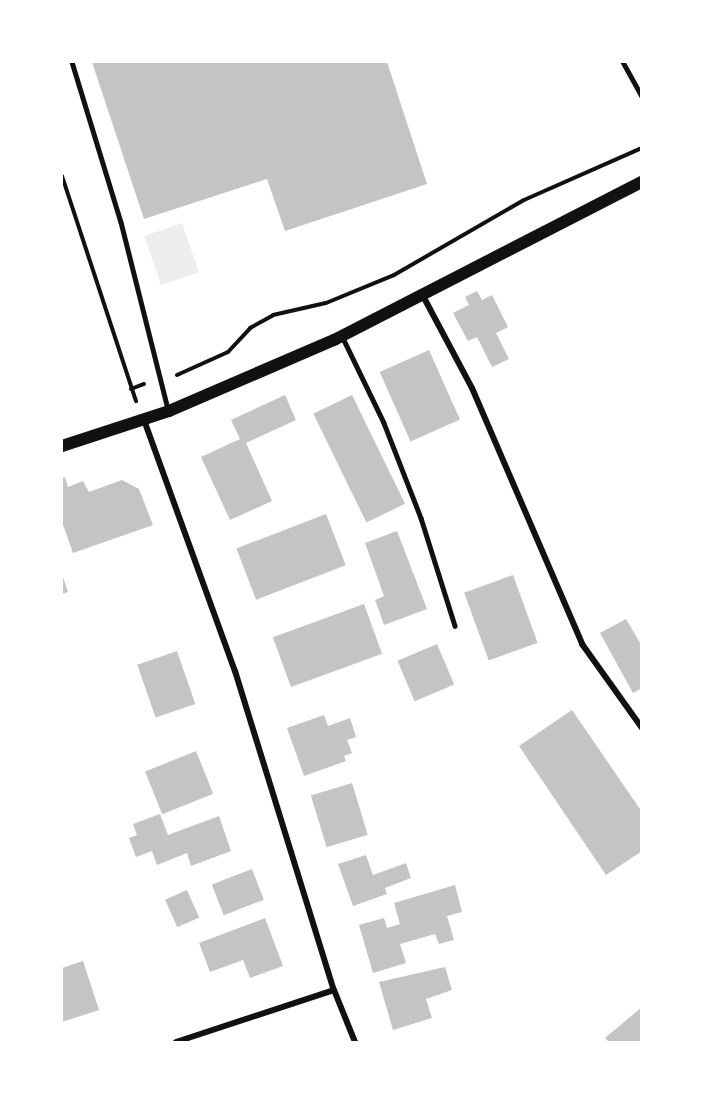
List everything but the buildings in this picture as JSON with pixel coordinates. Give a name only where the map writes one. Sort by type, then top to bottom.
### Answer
[{"type":"main road","points":[[62,446],[169,411],[342,335],[642,182]]},
{"type":"street","points":[[422,294],[472,388],[582,644],[642,728]]},
{"type":"street","points":[[144,420],[235,671],[334,990],[355,1042]]},
{"type":"street","points":[[176,1042],[334,990]]},
{"type":"lane","points":[[72,62],[121,222],[169,411]]},
{"type":"lane","points":[[623,62],[642,96]]},
{"type":"lane","points":[[342,335],[384,423],[421,518],[455,626]]},
{"type":"path","points":[[131,388],[200,367],[228,352],[250,328],[273,315],[326,303],[394,275],[524,200],[642,148]]},
{"type":"path","points":[[62,176],[131,388],[144,420]]},
{"type":"shaded area","points":[[182,223],[199,272],[161,285],[144,236]]}]
